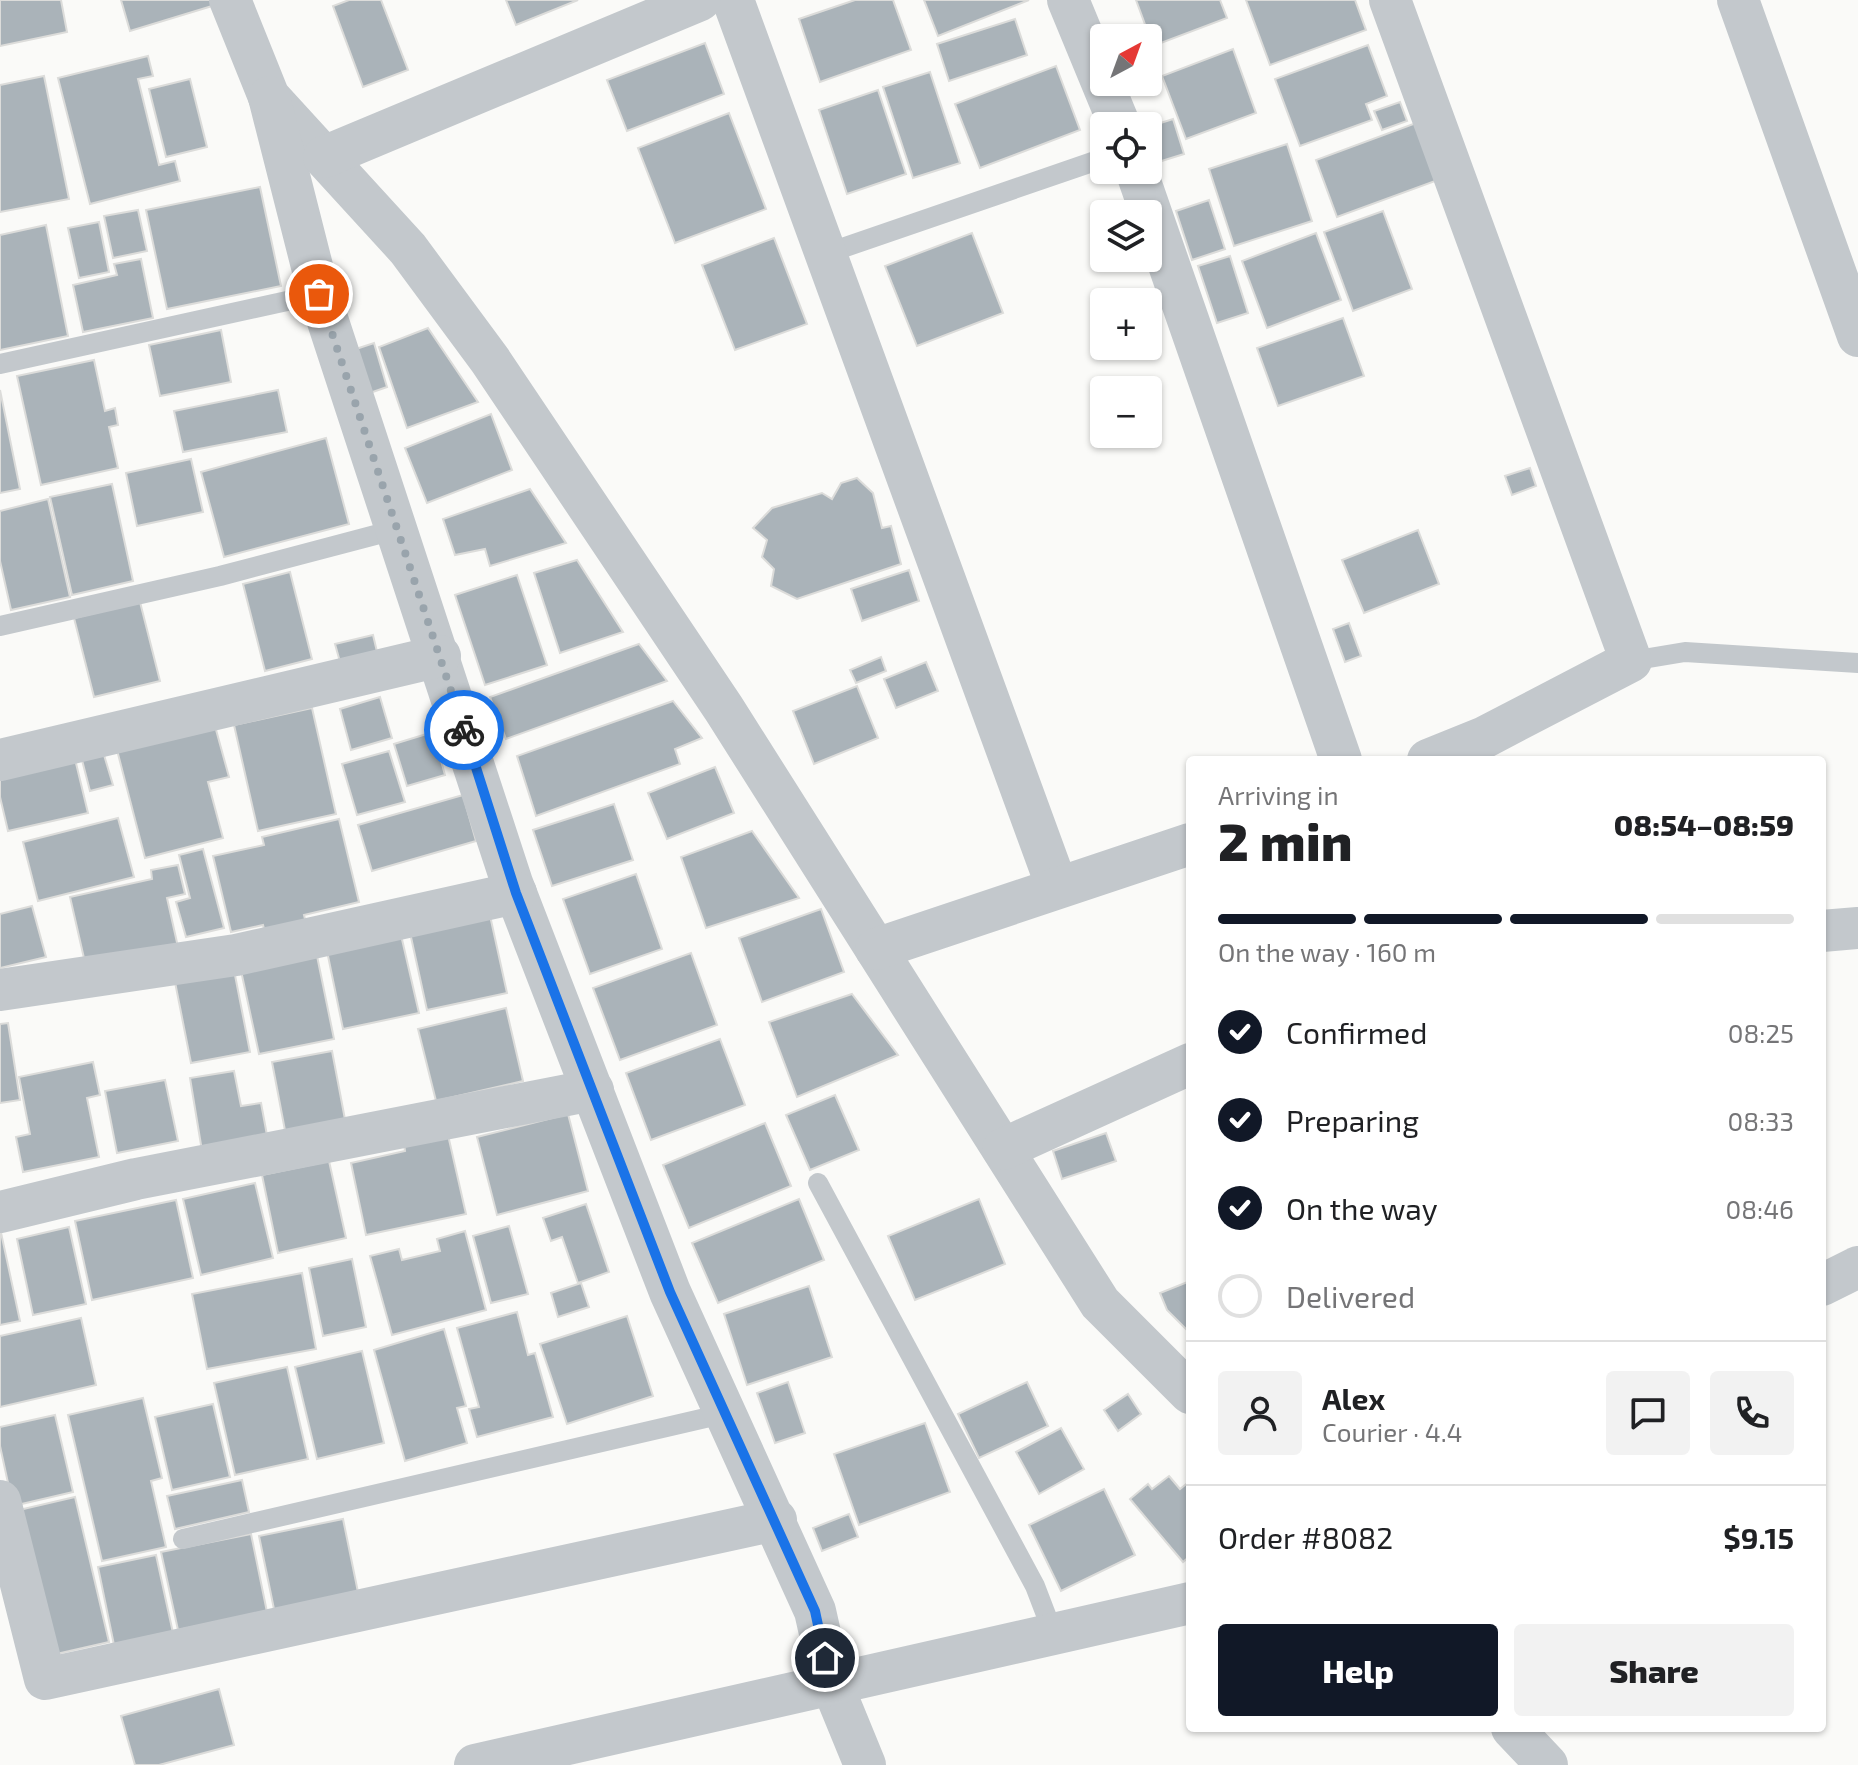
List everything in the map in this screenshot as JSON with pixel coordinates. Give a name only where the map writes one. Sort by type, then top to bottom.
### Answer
[{"type":"street","points":[[230,0],[269,97],[319,294],[516,893],[670,1292],[815,1611],[831,1682],[865,1765]]},
{"type":"street","points":[[324,157],[700,0]]},
{"type":"street","points":[[733,0],[1057,887]]},
{"type":"street","points":[[1068,0],[1114,112]]},
{"type":"street","points":[[1390,0],[1631,661],[1485,737],[1438,756]]},
{"type":"street","points":[[1738,0],[1858,336]]},
{"type":"street","points":[[269,97],[408,249],[490,360],[724,709],[1100,1303],[1186,1389]]},
{"type":"street","points":[[1141,184],[1340,756]]},
{"type":"street","points":[[0,760],[440,656]]},
{"type":"street","points":[[876,949],[1186,845]]},
{"type":"street","points":[[0,990],[236,955],[516,893]]},
{"type":"street","points":[[1826,931],[1858,928]]},
{"type":"street","points":[[1003,1149],[1186,1066]]},
{"type":"street","points":[[0,1212],[136,1179],[593,1090]]},
{"type":"street","points":[[1826,1283],[1858,1267]]},
{"type":"street","points":[[0,1501],[45,1679],[776,1520]]},
{"type":"street","points":[[475,1765],[1186,1604]]},
{"type":"street","points":[[1516,1732],[1547,1765]]},
{"type":"lane","points":[[825,254],[1090,163]]},
{"type":"lane","points":[[0,364],[319,294]]},
{"type":"lane","points":[[0,626],[220,576],[398,529]]},
{"type":"lane","points":[[1631,661],[1685,652],[1858,663]]},
{"type":"lane","points":[[818,1183],[1035,1586],[1053,1633]]},
{"type":"lane","points":[[183,1539],[727,1413]]},
{"type":"building","points":[[0,0],[61,0],[67,32],[0,46]]},
{"type":"building","points":[[121,0],[210,0],[212,6],[130,31]]},
{"type":"building","points":[[349,0],[381,0],[408,70],[363,87],[333,6]]},
{"type":"building","points":[[506,0],[578,0],[516,25]]},
{"type":"building","points":[[855,0],[893,0],[911,50],[820,82],[799,19]]},
{"type":"building","points":[[924,0],[1029,0],[938,36]]},
{"type":"building","points":[[1136,0],[1220,0],[1227,18],[1162,43],[1162,24],[1145,24]]},
{"type":"building","points":[[1246,0],[1355,0],[1366,30],[1270,65]]},
{"type":"building","points":[[1015,19],[1027,55],[949,81],[937,44]]},
{"type":"building","points":[[705,43],[724,94],[627,131],[607,80]]},
{"type":"building","points":[[1368,45],[1387,96],[1366,104],[1372,120],[1300,146],[1275,79]]},
{"type":"building","points":[[1233,49],[1256,113],[1186,139],[1162,76]]},
{"type":"building","points":[[148,56],[153,76],[138,79],[159,165],[175,161],[180,181],[90,204],[58,78]]},
{"type":"building","points":[[1056,66],[1080,130],[980,168],[955,104]]},
{"type":"building","points":[[930,72],[960,163],[913,178],[883,87]]},
{"type":"building","points":[[44,76],[69,199],[0,212],[0,85]]},
{"type":"building","points":[[190,79],[207,147],[166,157],[149,89]]},
{"type":"building","points":[[878,90],[906,174],[847,194],[819,110]]},
{"type":"building","points":[[1400,102],[1407,121],[1382,130],[1374,111]]},
{"type":"building","points":[[729,113],[766,209],[675,243],[638,148]]},
{"type":"building","points":[[1173,119],[1184,154],[1162,161],[1162,123]]},
{"type":"building","points":[[1416,123],[1438,180],[1337,217],[1316,160]]},
{"type":"building","points":[[1287,144],[1312,221],[1234,246],[1209,169]]},
{"type":"building","points":[[260,187],[281,286],[167,309],[146,210]]},
{"type":"building","points":[[1209,200],[1225,249],[1192,260],[1176,211]]},
{"type":"building","points":[[138,210],[147,251],[113,258],[104,216]]},
{"type":"building","points":[[1383,211],[1412,289],[1353,311],[1324,232]]},
{"type":"building","points":[[99,222],[109,272],[79,278],[68,228]]},
{"type":"building","points":[[46,225],[68,336],[0,350],[0,235]]},
{"type":"building","points":[[972,233],[1003,313],[917,346],[885,266]]},
{"type":"building","points":[[1316,233],[1341,300],[1267,328],[1242,261]]},
{"type":"building","points":[[774,238],[807,324],[735,350],[702,265]]},
{"type":"building","points":[[1230,256],[1248,313],[1217,323],[1198,266]]},
{"type":"building","points":[[141,259],[153,318],[83,332],[73,285],[117,275],[114,264]]},
{"type":"building","points":[[1343,318],[1364,376],[1278,406],[1257,348]]},
{"type":"building","points":[[428,328],[478,402],[407,428],[379,347]]},
{"type":"building","points":[[221,330],[231,382],[160,396],[149,345]]},
{"type":"building","points":[[374,343],[387,387],[367,394],[353,350]]},
{"type":"building","points":[[94,360],[105,411],[115,408],[118,425],[109,427],[118,468],[41,485],[17,376]]},
{"type":"building","points":[[0,390],[20,489],[0,493]]},
{"type":"building","points":[[278,390],[287,432],[183,452],[174,411]]},
{"type":"building","points":[[491,414],[512,470],[427,503],[405,448]]},
{"type":"building","points":[[326,438],[349,524],[224,557],[201,472]]},
{"type":"building","points":[[191,459],[203,512],[137,526],[126,473]]},
{"type":"building","points":[[1530,468],[1536,486],[1512,495],[1505,476]]},
{"type":"building","points":[[857,478],[873,493],[882,528],[891,526],[901,564],[797,599],[771,586],[774,569],[762,557],[767,540],[753,528],[772,508],[822,493],[832,499],[841,483]]},
{"type":"building","points":[[112,484],[133,581],[72,595],[50,497]]},
{"type":"building","points":[[530,489],[566,543],[490,566],[485,549],[455,555],[443,519]]},
{"type":"building","points":[[48,499],[70,597],[11,610],[0,561],[0,511]]},
{"type":"building","points":[[1418,530],[1439,584],[1364,613],[1342,560]]},
{"type":"building","points":[[577,560],[623,632],[560,653],[534,573]]},
{"type":"building","points":[[909,570],[919,601],[862,621],[851,589]]},
{"type":"building","points":[[290,572],[312,659],[265,671],[243,584]]},
{"type":"building","points":[[517,575],[547,665],[485,685],[455,595]]},
{"type":"building","points":[[140,602],[160,681],[94,697],[74,618]]},
{"type":"building","points":[[1349,623],[1361,656],[1345,662],[1333,629]]},
{"type":"building","points":[[373,635],[379,660],[342,669],[335,644]]},
{"type":"building","points":[[639,644],[667,681],[506,739],[490,697]]},
{"type":"building","points":[[881,657],[886,671],[856,683],[850,670]]},
{"type":"building","points":[[926,662],[938,691],[896,708],[884,679]]},
{"type":"building","points":[[857,686],[878,738],[814,764],[793,711]]},
{"type":"building","points":[[380,697],[392,738],[351,750],[340,709]]},
{"type":"building","points":[[673,701],[702,738],[675,749],[680,764],[536,816],[517,756]]},
{"type":"building","points":[[312,708],[336,814],[258,831],[234,725]]},
{"type":"building","points":[[215,726],[229,777],[208,782],[223,838],[145,858],[117,750]]},
{"type":"building","points":[[433,732],[445,775],[407,786],[394,744]]},
{"type":"building","points":[[389,751],[405,802],[357,815],[342,764]]},
{"type":"building","points":[[104,755],[113,785],[90,791],[82,760]]},
{"type":"building","points":[[75,759],[88,813],[8,831],[0,797],[0,777]]},
{"type":"building","points":[[715,767],[734,813],[667,839],[648,793]]},
{"type":"building","points":[[463,795],[476,841],[372,871],[358,825]]},
{"type":"building","points":[[614,804],[633,860],[552,886],[533,830]]},
{"type":"building","points":[[118,818],[134,877],[38,901],[23,842]]},
{"type":"building","points":[[339,819],[359,902],[304,915],[307,927],[266,937],[263,925],[231,932],[213,856],[264,845],[262,837]]},
{"type":"building","points":[[752,831],[799,898],[706,928],[681,857]]},
{"type":"building","points":[[203,849],[224,928],[186,937],[176,902],[190,898],[179,855]]},
{"type":"building","points":[[178,865],[185,894],[167,898],[178,947],[86,967],[70,897],[152,879],[151,870]]},
{"type":"building","points":[[636,874],[662,949],[590,974],[563,899]]},
{"type":"building","points":[[32,906],[46,957],[0,968],[0,914]]},
{"type":"building","points":[[821,909],[844,972],[762,1002],[739,938]]},
{"type":"building","points":[[489,911],[507,993],[427,1010],[409,928]]},
{"type":"building","points":[[401,935],[419,1013],[343,1029],[327,951]]},
{"type":"building","points":[[316,951],[334,1039],[259,1054],[240,966]]},
{"type":"building","points":[[691,953],[717,1025],[620,1060],[593,988]]},
{"type":"building","points":[[234,970],[250,1052],[191,1063],[175,982]]},
{"type":"building","points":[[852,994],[898,1055],[797,1097],[769,1022]]},
{"type":"building","points":[[506,1008],[523,1081],[436,1101],[418,1029]]},
{"type":"building","points":[[8,1023],[20,1100],[0,1103],[0,1024]]},
{"type":"building","points":[[720,1039],[745,1105],[651,1140],[626,1073]]},
{"type":"building","points":[[332,1051],[347,1130],[287,1141],[272,1062]]},
{"type":"building","points":[[93,1062],[100,1095],[87,1098],[99,1157],[23,1172],[16,1137],[30,1134],[19,1077]]},
{"type":"building","points":[[234,1071],[241,1106],[261,1103],[269,1146],[203,1157],[190,1078]]},
{"type":"building","points":[[165,1080],[178,1141],[117,1153],[105,1091]]},
{"type":"building","points":[[835,1095],[859,1150],[810,1170],[786,1115]]},
{"type":"building","points":[[568,1114],[588,1191],[497,1215],[477,1137]]},
{"type":"building","points":[[765,1123],[791,1186],[689,1228],[663,1165]]},
{"type":"building","points":[[1106,1133],[1116,1161],[1062,1179],[1053,1151]]},
{"type":"building","points":[[448,1135],[466,1214],[366,1235],[351,1163],[405,1151],[404,1144]]},
{"type":"building","points":[[329,1161],[346,1238],[278,1253],[262,1175]]},
{"type":"building","points":[[255,1183],[273,1258],[201,1275],[183,1199]]},
{"type":"building","points":[[799,1199],[824,1260],[718,1303],[692,1243]]},
{"type":"building","points":[[979,1199],[1005,1264],[915,1300],[888,1236]]},
{"type":"building","points":[[176,1200],[193,1278],[92,1300],[75,1221]]},
{"type":"building","points":[[586,1204],[609,1272],[578,1283],[562,1237],[551,1241],[543,1218]]},
{"type":"building","points":[[509,1226],[528,1294],[491,1303],[473,1236]]},
{"type":"building","points":[[69,1227],[86,1304],[33,1315],[17,1239]]},
{"type":"building","points":[[0,1228],[20,1321],[0,1325]]},
{"type":"building","points":[[465,1231],[486,1310],[392,1335],[370,1256],[399,1249],[402,1260],[440,1251],[437,1239]]},
{"type":"building","points":[[352,1259],[366,1327],[323,1336],[309,1268]]},
{"type":"building","points":[[302,1273],[316,1349],[207,1369],[192,1294]]},
{"type":"building","points":[[581,1283],[589,1307],[558,1317],[551,1293]]},
{"type":"building","points":[[1186,1283],[1186,1329],[1167,1310],[1160,1293]]},
{"type":"building","points":[[809,1286],[832,1357],[747,1385],[724,1314]]},
{"type":"building","points":[[517,1312],[528,1355],[535,1353],[553,1417],[477,1437],[469,1409],[479,1407],[457,1328]]},
{"type":"building","points":[[627,1316],[653,1396],[567,1424],[540,1344]]},
{"type":"building","points":[[81,1318],[96,1385],[0,1407],[0,1336]]},
{"type":"building","points":[[444,1329],[466,1406],[457,1408],[467,1443],[405,1461],[374,1350]]},
{"type":"building","points":[[362,1351],[384,1443],[317,1459],[295,1367]]},
{"type":"building","points":[[287,1367],[308,1459],[235,1475],[214,1383]]},
{"type":"building","points":[[788,1382],[805,1433],[775,1443],[757,1393]]},
{"type":"building","points":[[1027,1382],[1048,1426],[979,1458],[958,1414]]},
{"type":"building","points":[[1128,1394],[1141,1414],[1118,1431],[1104,1410]]},
{"type":"building","points":[[143,1398],[162,1478],[151,1481],[166,1547],[102,1561],[68,1415]]},
{"type":"building","points":[[213,1404],[230,1477],[172,1490],[155,1417]]},
{"type":"building","points":[[55,1415],[73,1492],[13,1506],[0,1446],[0,1427]]},
{"type":"building","points":[[925,1423],[950,1492],[859,1525],[834,1454]]},
{"type":"building","points":[[1061,1428],[1084,1469],[1039,1494],[1016,1452]]},
{"type":"building","points":[[1169,1476],[1180,1489],[1186,1484],[1186,1559],[1183,1562],[1130,1499],[1148,1484],[1152,1489]]},
{"type":"building","points":[[242,1480],[249,1512],[175,1529],[167,1496]]},
{"type":"building","points":[[1104,1489],[1135,1555],[1061,1591],[1029,1525]]},
{"type":"building","points":[[75,1497],[109,1642],[52,1655],[19,1510]]},
{"type":"building","points":[[849,1514],[858,1537],[822,1551],[813,1528]]},
{"type":"building","points":[[343,1519],[359,1597],[275,1614],[259,1536]]},
{"type":"building","points":[[251,1534],[267,1612],[178,1630],[161,1552]]},
{"type":"building","points":[[156,1555],[173,1633],[114,1645],[98,1567]]},
{"type":"building","points":[[219,1689],[234,1745],[159,1765],[135,1765],[121,1716]]},
{"type":"way so far","points":[[319,294],[464,730]]},
{"type":"route","points":[[464,730],[516,893],[670,1292],[815,1611],[825,1658]]}]
